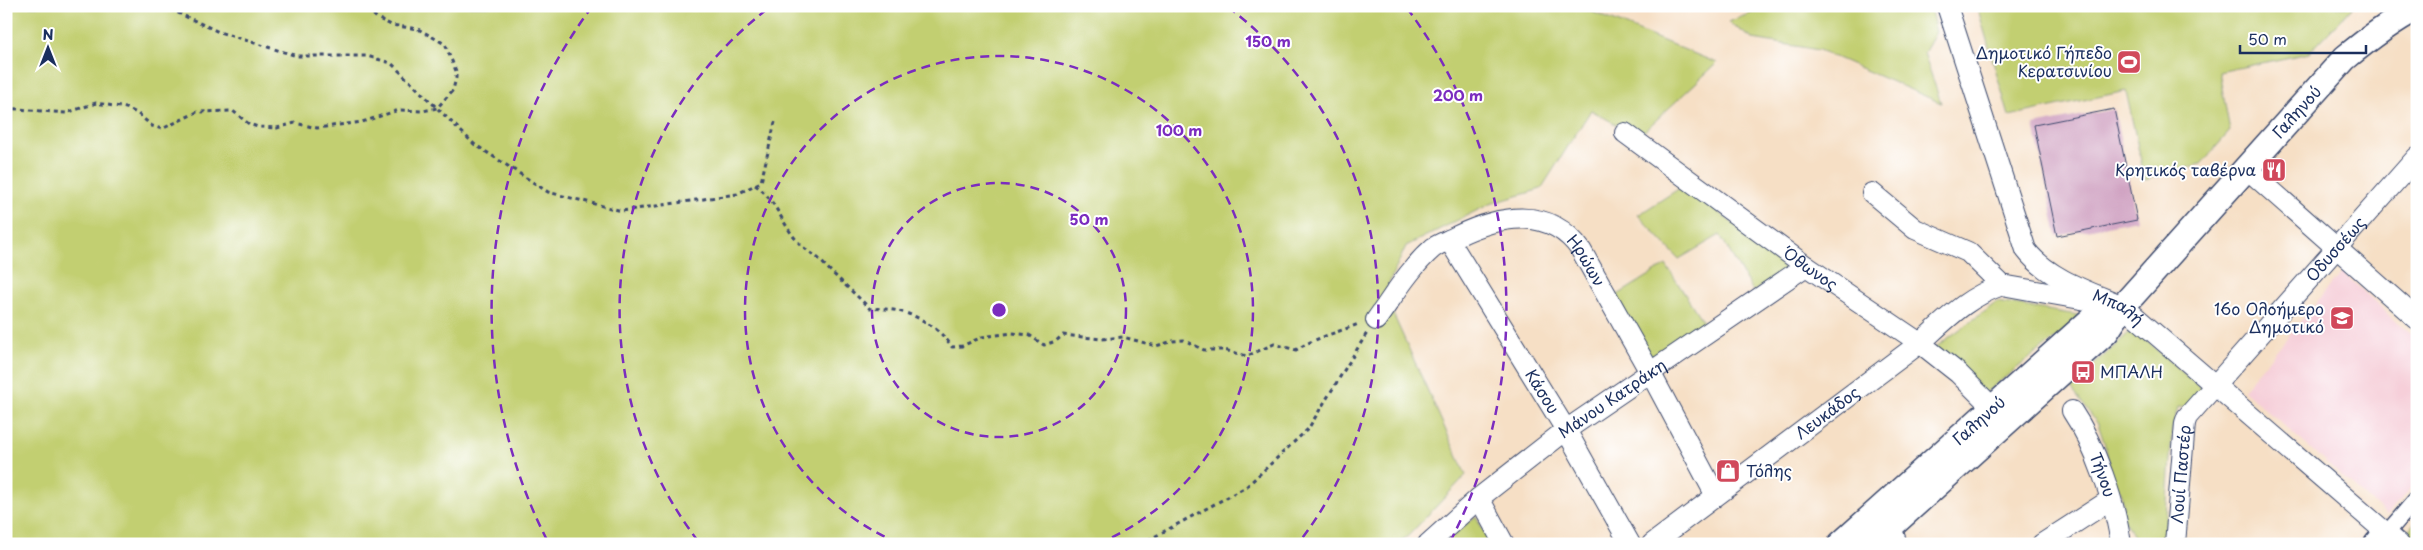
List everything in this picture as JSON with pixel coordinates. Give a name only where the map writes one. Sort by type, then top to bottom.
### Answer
[{"type":"street","name":"Μπαλή","points":[[1947,6],[2026,250],[2035,262],[2047,270],[2123,306],[2216,386],[2387,540]]},
{"type":"street","name":"Γαληνού","points":[[1871,544],[1894,535],[2106,332],[2123,306],[2345,58],[2403,11]]},
{"type":"street","name":"Όθωνος","points":[[1625,133],[1806,266],[1920,343],[1958,373],[1993,408]]},
{"type":"street","name":"Οδυσσέως","points":[[2216,386],[2417,157]]},
{"type":"street","points":[[2246,168],[2417,319]]},
{"type":"street","points":[[1872,193],[1915,228],[1968,252],[2002,285],[2123,306]]},
{"type":"street","name":"Ηρώων","points":[[1374,322],[1422,258],[1436,246],[1470,230],[1502,219],[1517,218],[1547,222],[1559,227],[1572,238],[1581,250],[1651,374],[1715,494]]},
{"type":"street","name":"Κάσου","points":[[1449,240],[1566,430],[1630,544]]},
{"type":"street","name":"Μάνου Κατράκη","points":[[1428,544],[1479,498],[1566,430],[1651,374],[1806,266]]},
{"type":"street","name":"Λευκάδος","points":[[1652,544],[1715,494],[1920,343],[1957,309],[1979,294],[2002,285]]},
{"type":"street","name":"Γαληνού","points":[[1841,544],[2091,320],[2123,306]]},
{"type":"street","name":"Λουί Παστέρ","points":[[2175,544],[2185,423],[2187,417],[2216,386]]},
{"type":"street","name":"Τήνου","points":[[2072,411],[2085,430],[2118,521],[2121,544]]},
{"type":"street","points":[[1479,498],[1504,544]]},
{"type":"street","points":[[2387,540],[2417,498]]},
{"type":"street","points":[[2042,544],[2110,500]]},
{"type":"path","points":[[163,6],[219,32],[298,56],[367,56],[390,63],[474,144],[548,192],[622,210],[737,194],[761,182],[775,122]]},
{"type":"path","points":[[6,108],[66,113],[96,103],[126,108],[137,113],[152,126],[162,130],[197,112],[233,111],[249,124],[267,128],[294,123],[317,128],[362,122],[400,110],[423,111],[437,108],[453,90],[456,78],[456,71],[445,44],[418,29],[391,25],[377,18],[364,6]]},
{"type":"path","points":[[755,185],[762,190],[783,217],[798,242],[820,260],[842,283],[859,296],[870,309],[901,310],[917,317],[933,328],[952,347],[962,346],[973,339],[1012,333],[1029,336],[1044,345],[1056,341],[1063,336],[1102,339],[1122,337],[1130,341],[1156,346],[1173,340],[1184,340],[1204,350],[1224,350],[1247,356],[1274,344],[1296,350],[1322,336],[1335,334],[1347,327],[1364,321],[1374,322],[1308,430],[1246,487],[1141,544]]},
{"type":"shaded area","points":[[2342,272],[2417,340],[2417,482],[2387,515],[2243,390]]},
{"type":"green space","points":[[6,6],[1578,6],[1717,63],[1638,137],[1591,110],[1541,189],[1490,204],[1406,246],[1384,294],[1466,475],[1408,536],[1397,544],[6,544]]},
{"type":"green space","points":[[1770,6],[1930,6],[1936,32],[1924,53],[1941,103],[1819,50],[1753,39],[1728,22]]},
{"type":"green space","name":"Δημοτικό Γήπεδο Κερατσινίου","points":[[1977,6],[2354,6],[2309,53],[2219,72],[2230,131],[2201,164],[2145,180],[2126,91],[2009,116]]},
{"type":"green space","points":[[1683,186],[1790,266],[1753,292],[1720,235],[1679,259],[1638,215]]},
{"type":"green space","points":[[1666,265],[1705,325],[1650,360],[1616,296]]},
{"type":"green space","points":[[1997,302],[2084,316],[1981,396],[1925,355]]},
{"type":"green space","points":[[2133,329],[2204,391],[2188,408],[2178,407],[2172,430],[2164,544],[2137,544],[2136,539],[2120,515],[2123,504],[2121,491],[2112,484],[2106,448],[2098,424],[2070,387]]},
{"type":"green space","points":[[1476,516],[1490,544],[1442,544]]},
{"type":"green space","points":[[2417,520],[2417,544],[2415,544],[2405,534]]},
{"type":"building","points":[[2114,109],[2137,220],[2057,236],[2034,125]]},
{"type":"place","name":"Δημοτικό Γήπεδο Κερατσινίου","points":[[2129,62]]},
{"type":"place","name":"Κρητικός ταβέρνα","points":[[2274,170]]},
{"type":"place","name":"16o Ολοήμερο Δημοτικό","points":[[2342,318]]},
{"type":"place","name":"ΜΠΑΛΗ","points":[[2083,372]]},
{"type":"place","name":"Τόλης","points":[[1728,471]]}]
